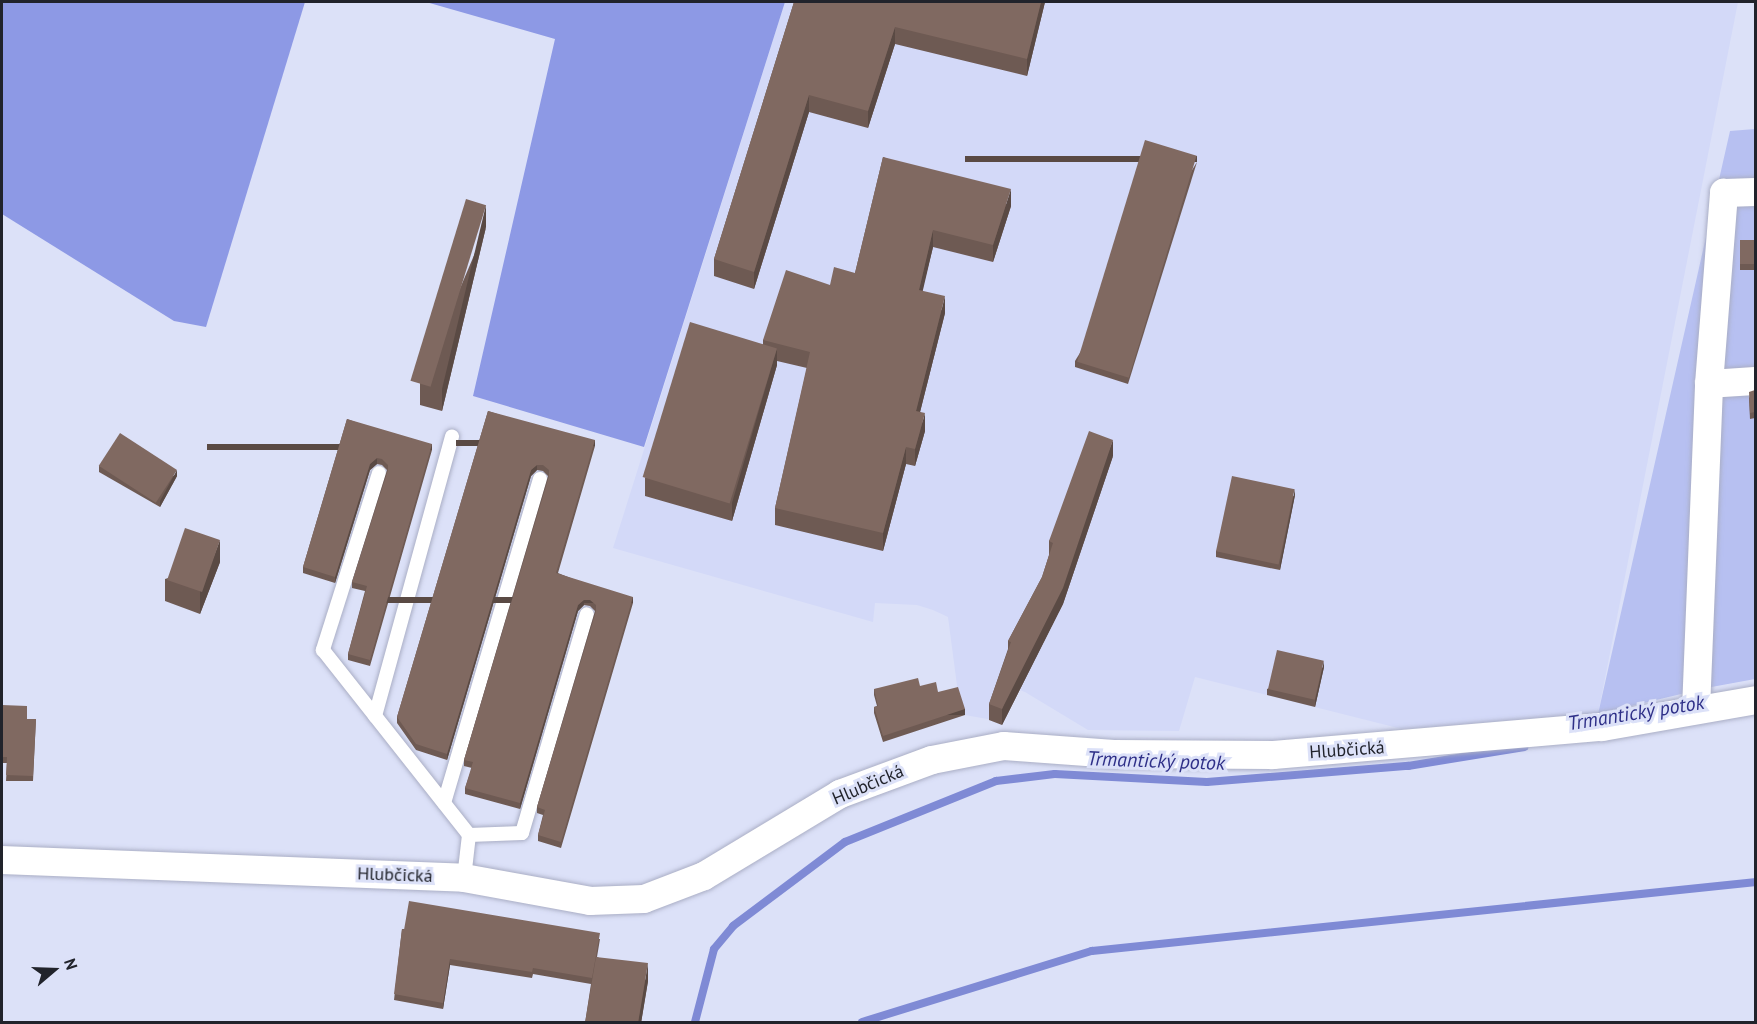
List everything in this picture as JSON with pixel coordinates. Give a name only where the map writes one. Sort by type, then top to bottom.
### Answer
[{"type":"street","points":[[1696,710],[1709,384],[1724,193],[1755,192]]},
{"type":"street","points":[[1709,384],[1755,381]]},
{"type":"street","name":"Hlubčická","points":[[2,860],[464,878],[590,901],[644,899],[704,876],[840,794],[932,760],[1004,746],[1114,754],[1273,754],[1397,746],[1602,727],[1755,700]]},
{"type":"lane","points":[[375,716],[452,436]]},
{"type":"lane","points":[[379,472],[323,650],[469,836],[464,878]]},
{"type":"lane","points":[[444,803],[540,479]]},
{"type":"lane","points":[[469,836],[522,833],[587,614]]},
{"type":"shaded area","points":[[2,2],[305,2],[206,327],[174,321],[2,214]]},
{"type":"shaded area","points":[[426,2],[785,2],[644,447],[473,396],[555,39]]},
{"type":"shaded area","points":[[785,2],[1738,2],[1598,714],[1402,729],[1195,677],[1179,731],[1088,730],[1025,692],[1002,683],[993,720],[965,715],[958,693],[948,617],[933,610],[917,605],[875,603],[873,622],[613,548]]},
{"type":"shaded area","points":[[1755,129],[1755,679],[1706,688],[1598,714],[1730,131]]},
{"type":"building","points":[[794,2],[1041,2],[1027,59],[895,27],[868,111],[809,95],[754,272],[714,259]]},
{"type":"building","points":[[1145,140],[1197,156],[1129,378],[1077,362]]},
{"type":"building","points":[[883,157],[1011,189],[993,245],[933,230],[919,290],[945,296],[916,411],[925,413],[915,449],[906,447],[883,533],[775,508],[810,352],[763,340],[786,270],[830,285],[834,267],[855,273]]},
{"type":"building","points":[[466,199],[486,205],[431,387],[410,381]]},
{"type":"building","points":[[1740,240],[1755,240],[1755,264],[1740,264]]},
{"type":"building","points":[[690,322],[777,349],[730,504],[643,477]]},
{"type":"building","points":[[1755,390],[1755,412],[1750,413],[1749,392]]},
{"type":"building","points":[[488,411],[595,440],[556,573],[633,597],[561,842],[538,835],[545,810],[537,807],[596,611],[596,605],[590,600],[584,600],[578,605],[520,803],[465,788],[473,762],[464,760],[549,476],[549,470],[543,465],[537,465],[531,470],[447,754],[416,744],[397,717]]},
{"type":"building","points":[[347,419],[432,444],[370,660],[348,654],[367,586],[352,582],[388,470],[388,465],[382,459],[377,458],[370,464],[335,577],[303,567]]},
{"type":"building","points":[[1089,431],[1113,440],[1063,588],[1002,709],[989,704],[1011,642],[1008,641],[1042,577],[1053,543],[1049,541]]},
{"type":"building","points":[[120,433],[177,470],[156,503],[99,466]]},
{"type":"building","points":[[1232,476],[1295,489],[1279,565],[1216,551]]},
{"type":"building","points":[[185,528],[220,540],[202,592],[167,580]]},
{"type":"building","points":[[1277,650],[1324,661],[1315,700],[1268,689]]},
{"type":"building","points":[[918,678],[920,686],[936,682],[938,692],[958,687],[965,709],[883,736],[874,707],[878,706],[874,689]]},
{"type":"building","points":[[2,705],[27,706],[27,719],[36,719],[33,776],[6,775],[7,757],[2,757]]},
{"type":"building","points":[[409,901],[600,933],[592,978],[533,968],[532,972],[450,959],[443,1003],[394,994],[402,929],[404,930]]},
{"type":"building","points":[[596,957],[648,963],[638,1023],[585,1023]]},
{"type":"waterway","name":"Trmantický potok","points":[[695,1022],[714,949],[733,926],[845,842],[996,781],[1055,774],[1207,782],[1408,766],[1524,747]]},
{"type":"waterway","points":[[862,1022],[1092,951],[1756,882]]}]
